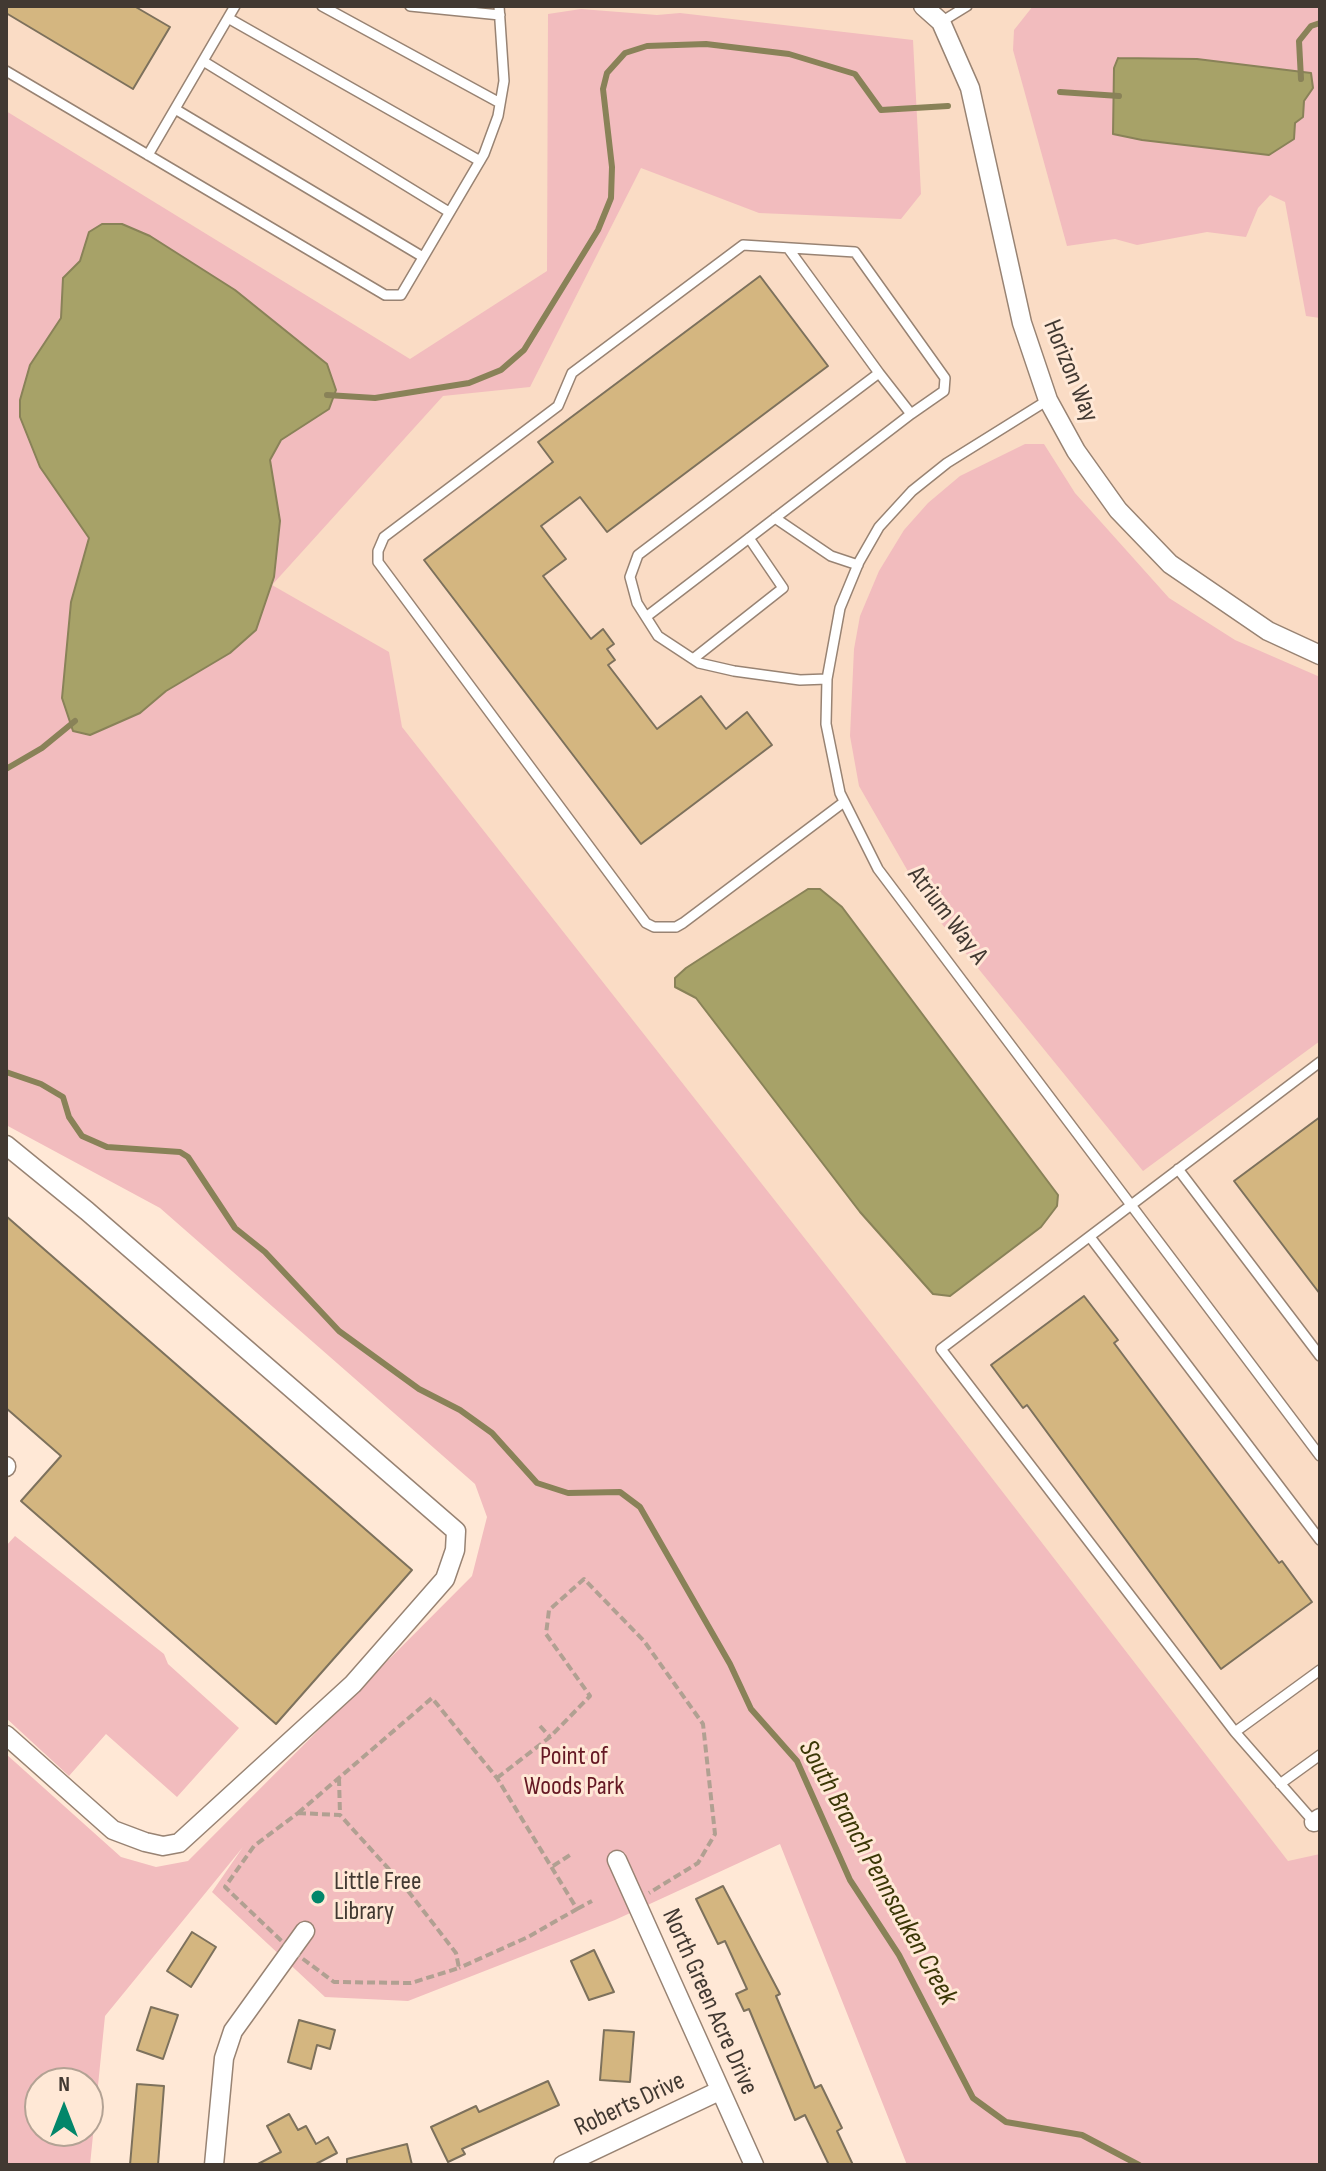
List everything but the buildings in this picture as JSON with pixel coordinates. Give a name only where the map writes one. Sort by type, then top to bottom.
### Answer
[{"type":"street","name":"Horizon Way","points":[[923,6],[941,22],[970,88],[1022,323],[1048,400],[1094,481],[1170,564],[1268,631],[1320,655]]},
{"type":"street","points":[[6,1145],[123,1242],[456,1531],[455,1550],[445,1579],[353,1684],[179,1843],[163,1846],[113,1830],[6,1735]]},
{"type":"street","name":"North Green Acre Drive","points":[[617,1860],[754,2165]]},
{"type":"street","points":[[214,2165],[224,2058],[233,2031],[305,1931]]},
{"type":"street","name":"Roberts Drive","points":[[563,2165],[719,2091]]},
{"type":"lane","points":[[148,155],[235,6]]},
{"type":"lane","points":[[322,6],[500,103]]},
{"type":"lane","points":[[6,71],[385,295],[401,295],[480,161],[500,103],[504,81],[500,10],[410,6]]},
{"type":"lane","points":[[941,22],[967,6]]},
{"type":"lane","points":[[228,18],[480,161]]},
{"type":"lane","points":[[203,61],[449,212]]},
{"type":"lane","points":[[175,109],[423,257]]},
{"type":"lane","points":[[646,617],[944,391],[945,378],[855,252],[743,245],[572,373],[558,406],[384,537],[377,557],[646,923],[654,927],[676,927],[683,923],[844,802]]},
{"type":"lane","points":[[788,248],[911,414]]},
{"type":"lane","points":[[827,679],[800,680],[734,671],[693,659],[658,636],[637,603],[630,577],[638,555],[879,373]]},
{"type":"lane","name":"Atrium Way A","points":[[1048,400],[947,463],[912,491],[879,527],[858,565],[840,608],[827,679],[826,724],[844,802],[878,869],[1320,1456]]},
{"type":"lane","points":[[775,518],[831,556],[858,565]]},
{"type":"lane","points":[[693,659],[783,588],[749,538]]},
{"type":"lane","points":[[1317,1820],[1280,1784],[1235,1732],[941,1349],[1320,1062]]},
{"type":"lane","points":[[1178,1169],[1320,1356]]},
{"type":"lane","points":[[1090,1237],[1320,1540]]},
{"type":"lane","points":[[1235,1732],[1320,1670]]},
{"type":"lane","points":[[1280,1784],[1320,1755]]},
{"type":"path","points":[[497,1778],[550,1737],[590,1696],[546,1634],[549,1610],[584,1579],[644,1641],[703,1724],[715,1834],[698,1863],[636,1900]]},
{"type":"path","points":[[577,1909],[497,1778],[432,1698],[298,1813],[254,1846],[225,1887],[291,1950],[334,1982],[411,1983],[459,1968],[577,1909],[592,1901]]},
{"type":"path","points":[[540,1726],[550,1737]]},
{"type":"path","points":[[339,1776],[340,1815],[405,1887],[456,1953],[459,1968]]},
{"type":"path","points":[[298,1813],[340,1815]]},
{"type":"path","points":[[553,1866],[570,1855]]},
{"type":"shaded area","points":[[6,6],[1320,6],[1320,2039],[6,679]]},
{"type":"shaded area","points":[[1118,58],[1197,59],[1311,73],[1313,88],[1304,101],[1303,117],[1295,123],[1294,139],[1269,155],[1142,140],[1113,134],[1114,68]]},
{"type":"shaded area","points":[[102,224],[122,224],[150,236],[235,290],[327,364],[336,390],[329,409],[281,440],[270,460],[280,521],[274,577],[256,630],[230,653],[166,691],[140,713],[90,735],[73,731],[62,698],[71,602],[89,538],[40,467],[20,417],[20,400],[30,365],[61,318],[63,278],[80,261],[89,232]]},
{"type":"shaded area","points":[[808,889],[820,889],[842,907],[1058,1195],[1057,1206],[1041,1227],[950,1296],[933,1294],[860,1212],[696,998],[675,987],[675,978],[686,968]]},
{"type":"green space","points":[[1033,6],[1320,6],[1320,318],[1306,316],[1285,202],[1270,195],[1258,208],[1246,237],[1207,232],[1137,245],[1115,239],[1067,246],[1013,50],[1014,30]],"holes":[[[1119,58],[1217,61],[1238,67],[1311,73],[1313,88],[1304,101],[1303,116],[1295,123],[1113,134],[1114,68]]]},
{"type":"green space","name":"Point of Woods Park","points":[[581,9],[657,15],[680,13],[913,40],[921,194],[901,219],[759,213],[641,168],[530,387],[443,396],[272,585],[389,652],[402,727],[906,1367],[1288,1861],[1320,1854],[1320,2165],[907,2165],[780,1844],[615,1920],[408,2001],[325,1997],[212,1892],[243,1847],[105,2016],[100,2067],[24,2067],[24,2147],[92,2147],[90,2165],[6,2165],[6,1754],[121,1857],[156,1867],[188,1861],[472,1576],[487,1517],[475,1484],[160,1208],[6,1125],[6,111],[410,359],[547,271],[548,14]]},
{"type":"green space","points":[[1025,444],[1044,444],[1075,493],[1169,598],[1235,640],[1320,677],[1320,1041],[1143,1171],[929,908],[859,786],[850,736],[854,649],[860,616],[879,571],[904,530],[928,503],[960,476]]},
{"type":"green space","points":[[15,1536],[164,1654],[168,1664],[239,1728],[177,1797],[106,1734],[69,1776],[6,1718],[6,1546]]},
{"type":"waterway","points":[[1301,79],[1299,41],[1311,26],[1320,23]]},
{"type":"waterway","points":[[327,395],[375,398],[469,383],[501,370],[524,350],[598,230],[611,198],[612,167],[603,89],[607,73],[625,53],[647,46],[706,44],[789,54],[855,74],[881,110],[948,106]]},
{"type":"waterway","points":[[1060,92],[1119,96]]},
{"type":"waterway","points":[[6,769],[42,748],[75,721]]},
{"type":"waterway","name":"South Branch Pennsauken Creek","points":[[6,1072],[41,1084],[63,1097],[69,1117],[82,1136],[107,1147],[180,1152],[188,1157],[235,1228],[265,1252],[339,1331],[419,1389],[460,1410],[492,1433],[537,1483],[568,1493],[620,1492],[640,1507],[730,1664],[751,1709],[797,1761],[850,1880],[899,1955],[973,2098],[1006,2122],[1082,2135],[1139,2165]]},
{"type":"place","name":"Little Free Library","points":[[318,1897]]}]
